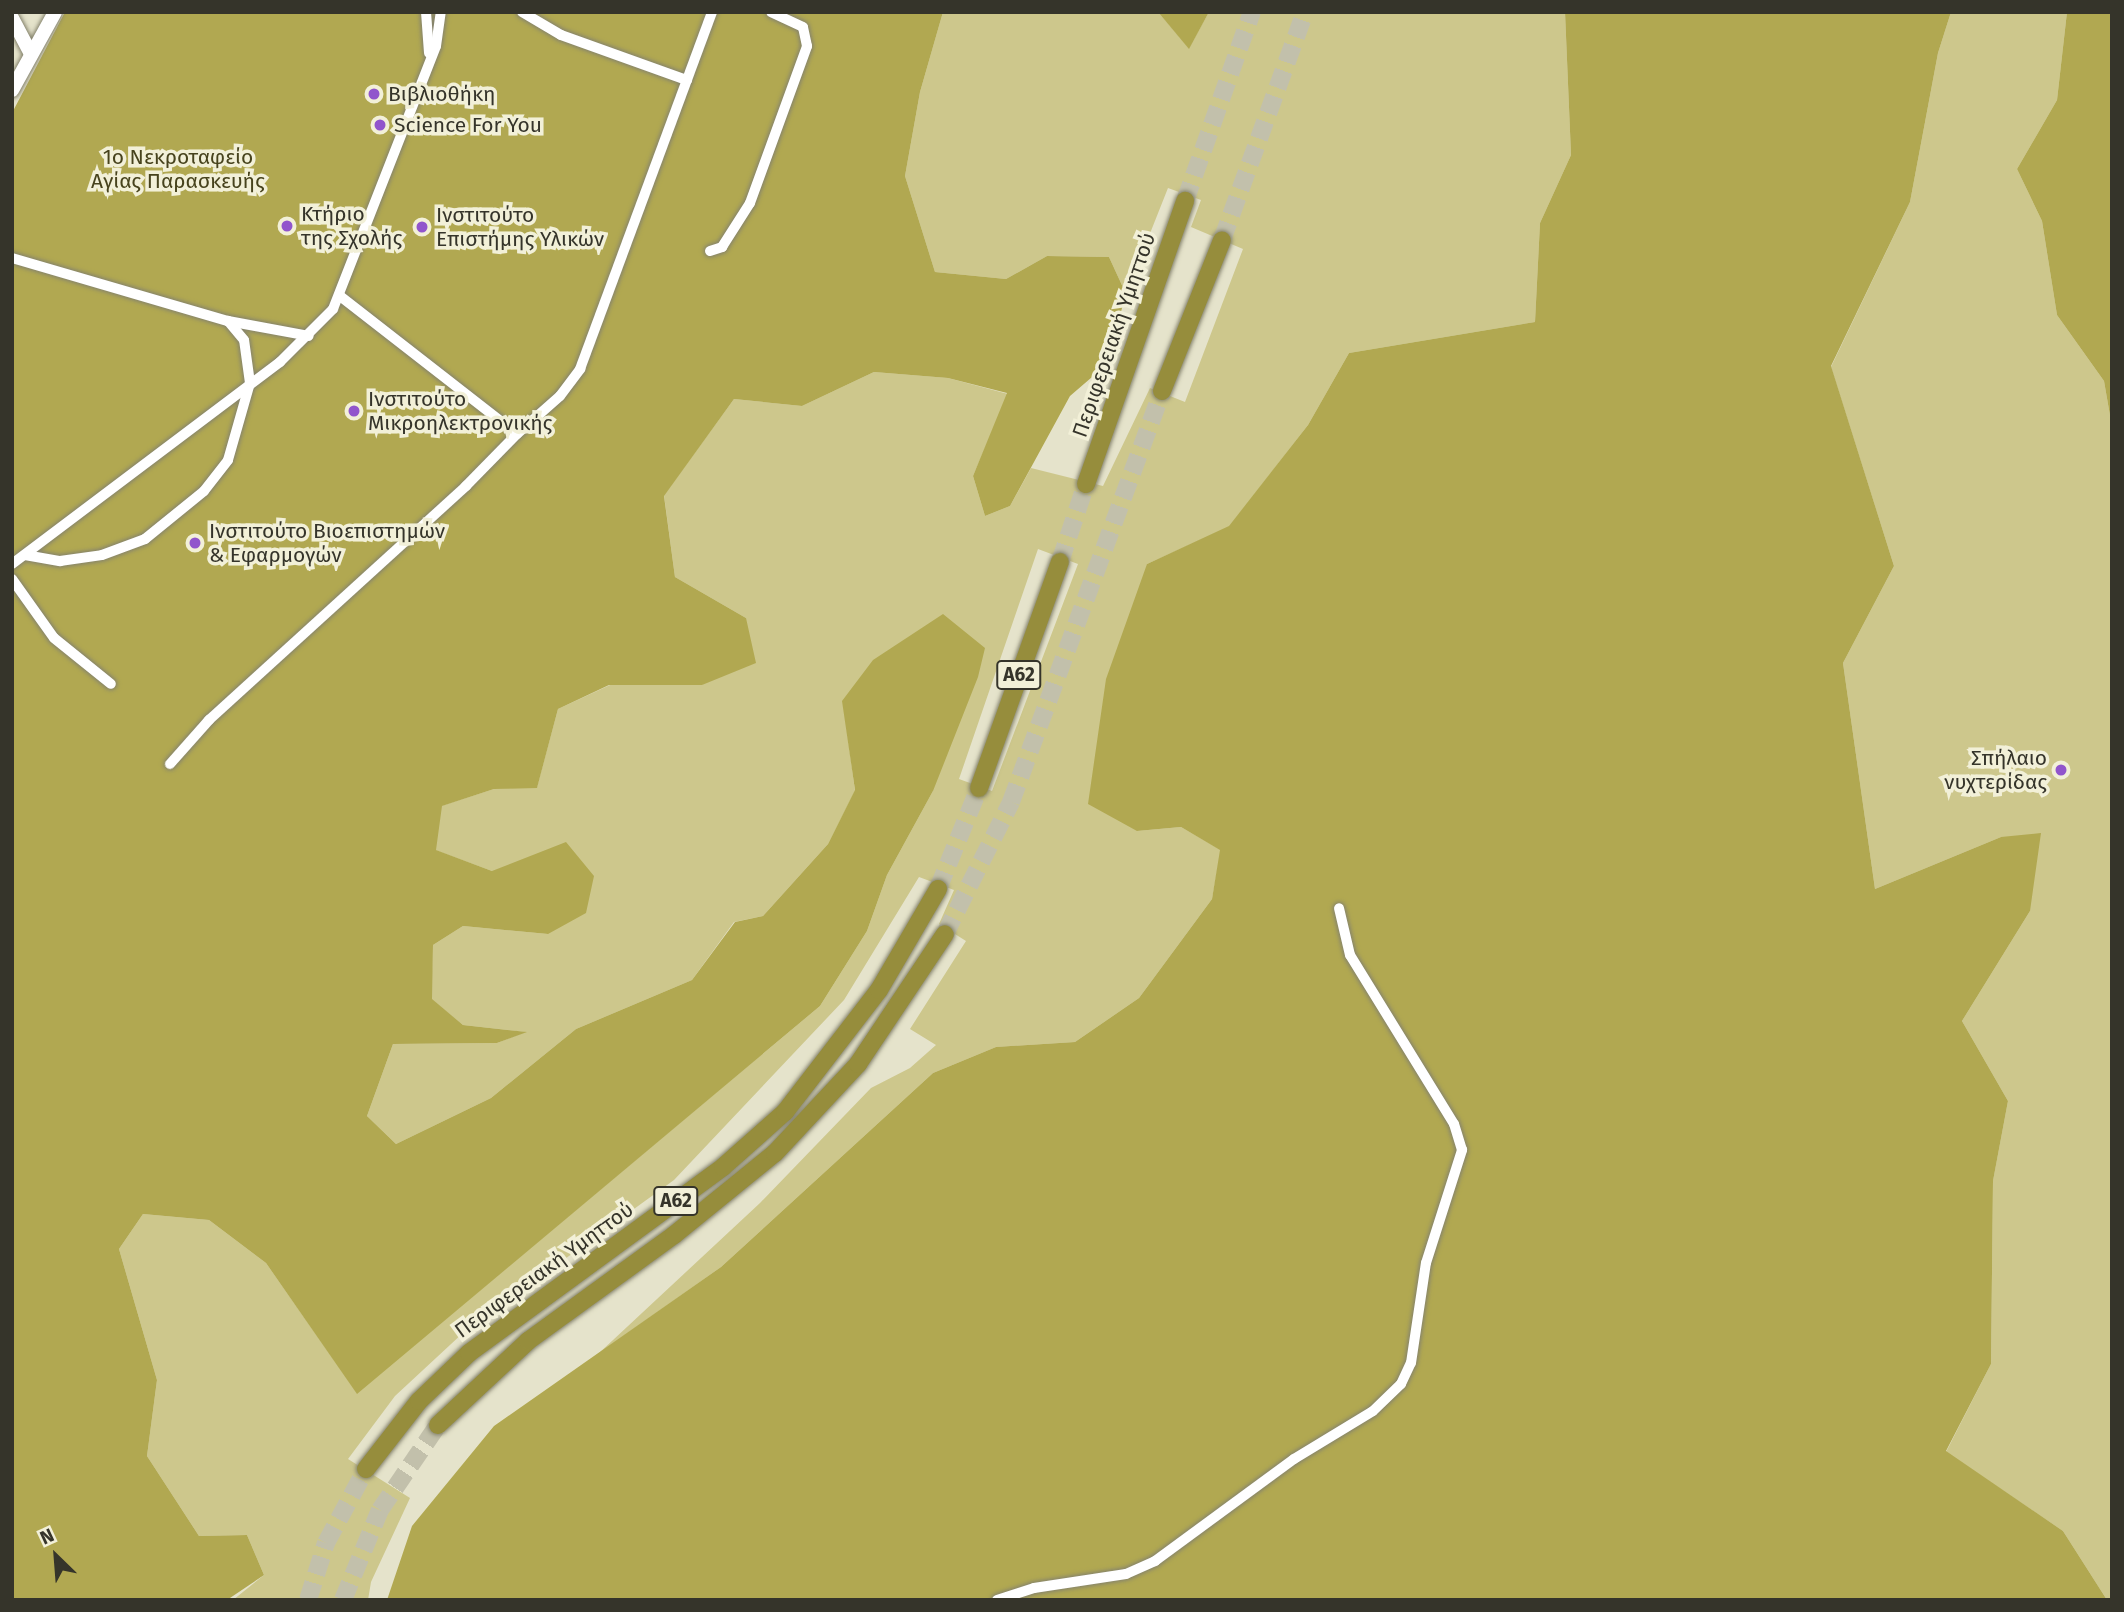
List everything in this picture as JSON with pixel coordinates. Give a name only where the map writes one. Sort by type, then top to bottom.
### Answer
[{"type":"highway","name":"Περιφερειακή Υμηττού","points":[[1086,484],[1185,201]]},
{"type":"highway","points":[[1162,391],[1222,240]]},
{"type":"highway","name":"Α62","points":[[979,788],[1060,562]]},
{"type":"highway","name":"Περιφερειακή Υμηττού","points":[[366,1469],[419,1401],[470,1353],[723,1167],[785,1112],[879,990],[938,889]]},
{"type":"highway","name":"Α62","points":[[438,1425],[528,1341],[674,1236],[775,1153],[858,1064],[945,934]]},
{"type":"street","points":[[12,90],[55,12]]},
{"type":"street","points":[[426,12],[429,58]]},
{"type":"street","points":[[12,564],[309,336],[340,296],[439,33],[441,12]]},
{"type":"street","points":[[522,12],[552,32],[687,80]]},
{"type":"street","points":[[170,764],[209,720],[466,486],[517,434],[560,396],[580,369],[712,12]]},
{"type":"street","points":[[710,251],[722,247],[750,203],[807,46],[803,27],[771,12]]},
{"type":"street","points":[[12,18],[31,54]]},
{"type":"street","points":[[12,258],[228,321],[309,336]]},
{"type":"street","points":[[340,296],[517,434]]},
{"type":"street","points":[[25,555],[60,561],[102,555],[145,539],[178,516],[228,460],[250,383],[244,340],[228,321]]},
{"type":"street","points":[[12,579],[54,638],[111,684]]},
{"type":"street","points":[[997,1600],[1034,1588],[1126,1574],[1155,1561],[1294,1459],[1373,1411],[1401,1384],[1411,1363],[1428,1254],[1462,1150],[1454,1124],[1350,955],[1339,908]]},
{"type":"shaded area","points":[[943,12],[1158,12],[1189,48],[1209,12],[1565,12],[1571,155],[1540,223],[1535,322],[1349,353],[1308,425],[1229,527],[1147,564],[1137,831],[1181,827],[1221,850],[1212,899],[1139,998],[1075,1042],[996,1047],[933,1073],[721,1267],[598,1354],[760,1203],[871,1088],[910,1068],[936,1045],[910,1029],[966,941],[939,924],[954,890],[919,877],[844,1000],[674,1180],[464,1332],[395,1396],[348,1459],[410,1498],[371,1582],[368,1600],[233,1600],[264,1575],[247,1535],[199,1536],[147,1456],[157,1380],[119,1249],[143,1214],[209,1220],[266,1263],[357,1393],[820,1006],[867,931],[887,875],[933,791],[843,701],[855,791],[828,844],[763,916],[734,922],[692,980],[576,1029],[491,1098],[396,1144],[367,1116],[393,1044],[497,1043],[525,1032],[463,1025],[431,999],[433,945],[463,926],[548,934],[492,871],[435,850],[441,806],[494,789],[537,787],[558,709],[610,685],[702,685],[746,618],[675,577],[664,495],[734,399],[802,406],[874,372],[948,378],[1008,394],[973,476],[985,516],[1010,506],[1031,468],[1103,486],[1150,388],[1185,402],[1243,249],[1191,227],[1201,200],[1168,188],[1126,294],[1109,257],[1047,256],[1006,279],[935,272],[905,176],[920,92]],"holes":[[[1038,549],[1078,564],[992,791],[959,779]]]},
{"type":"shaded area","points":[[1951,12],[2067,12],[2057,100],[2017,169],[2042,221],[2057,315],[2104,381],[2112,427],[2112,1600],[2107,1600],[2063,1531],[1946,1452],[1991,1364],[1993,1181],[2008,1101],[1962,1021],[2030,911],[2001,837],[1875,889],[1843,663],[1894,566],[1831,367],[1910,202],[1938,53]]},
{"type":"green space","name":"1ο Νεκροταφείο Αγίας Παρασκευής","points":[[65,12],[943,12],[920,92],[905,176],[935,272],[1006,279],[1047,256],[1109,257],[1126,294],[1106,365],[1070,396],[1010,506],[985,516],[973,476],[1007,393],[948,378],[874,372],[802,406],[734,399],[664,496],[675,577],[746,618],[756,663],[702,685],[609,685],[558,709],[537,788],[494,789],[442,806],[436,850],[492,871],[566,842],[594,876],[586,913],[548,934],[463,926],[433,945],[432,999],[463,1025],[527,1032],[497,1043],[393,1044],[367,1116],[396,1144],[491,1098],[576,1029],[692,980],[735,922],[763,916],[828,844],[855,790],[842,701],[873,660],[943,614],[985,648],[978,677],[933,791],[887,875],[867,931],[820,1006],[357,1394],[266,1263],[209,1220],[143,1214],[119,1249],[157,1380],[147,1456],[199,1536],[247,1535],[264,1575],[227,1600],[12,1600],[12,113]]},
{"type":"green space","points":[[1158,12],[1209,12],[1189,49]]},
{"type":"green space","points":[[1565,12],[1951,12],[1938,53],[1910,202],[1831,366],[1894,566],[1843,663],[1875,889],[2001,837],[2041,833],[2030,911],[1962,1021],[2008,1101],[1993,1181],[1991,1364],[1946,1451],[2063,1531],[2107,1600],[387,1600],[412,1526],[494,1426],[721,1267],[933,1073],[996,1047],[1075,1042],[1139,998],[1212,899],[1220,850],[1181,827],[1137,831],[1088,804],[1106,679],[1147,564],[1229,526],[1308,425],[1349,353],[1535,322],[1540,223],[1571,155]]},
{"type":"green space","points":[[2067,12],[2112,12],[2112,427],[2104,381],[2057,315],[2042,221],[2017,169],[2057,100]]},
{"type":"tunnel","points":[[1185,201],[1252,12]]},
{"type":"tunnel","points":[[1222,240],[1305,12]]},
{"type":"tunnel","points":[[945,934],[1011,802],[1162,391]]},
{"type":"tunnel","points":[[1060,562],[1086,484]]},
{"type":"tunnel","points":[[938,889],[979,788]]},
{"type":"tunnel","points":[[343,1600],[380,1510],[438,1425]]},
{"type":"tunnel","points":[[308,1600],[326,1543],[366,1469]]},
{"type":"place","name":"Βιβλιοθήκη","points":[[374,94]]},
{"type":"place","name":"Science For You","points":[[380,125]]},
{"type":"place","name":"Κτήριο της Σχολής","points":[[287,226]]},
{"type":"place","name":"Ινστιτούτο Επιστήμης Υλικών","points":[[422,227]]},
{"type":"place","name":"Ινστιτούτο Μικροηλεκτρονικής","points":[[354,411]]},
{"type":"place","name":"Ινστιτούτο Βιοεπιστημών & Εφαρμογών","points":[[195,543]]},
{"type":"place","name":"Σπήλαιο νυχτερίδας","points":[[2061,770]]}]
